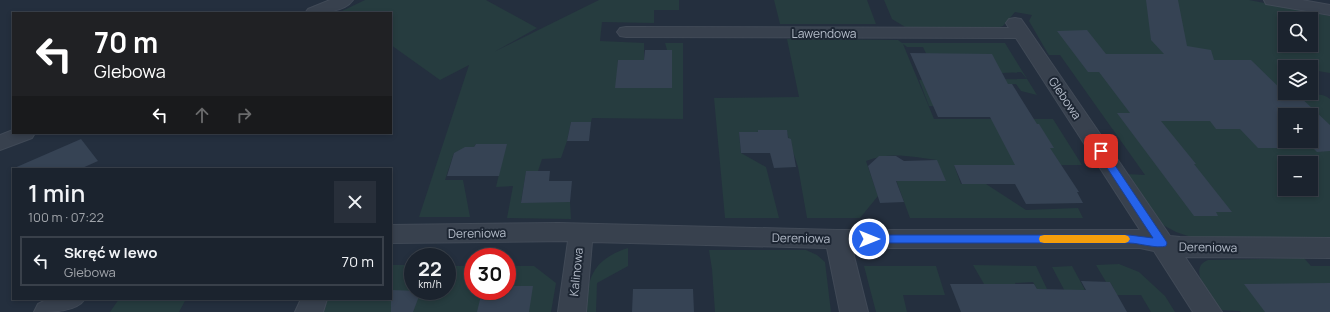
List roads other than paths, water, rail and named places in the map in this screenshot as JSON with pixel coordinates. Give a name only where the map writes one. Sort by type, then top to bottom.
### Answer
[{"type":"street","points":[[316,12],[345,0]]},
{"type":"street","points":[[1272,0],[1330,10]]},
{"type":"street","name":"Lawendowa","points":[[626,32],[1019,28]]},
{"type":"street","name":"Glebowa","points":[[1019,28],[1208,312]]},
{"type":"street","points":[[0,143],[22,134]]},
{"type":"street","name":"Dereniowa","points":[[392,234],[581,233],[837,239],[1140,239],[1180,247],[1330,248]]},
{"type":"street","name":"Kalinowa","points":[[572,312],[581,233]]},
{"type":"street","points":[[837,239],[854,312]]},
{"type":"street","points":[[48,312],[70,300]]},
{"type":"street","points":[[80,312],[88,300]]},
{"type":"street","points":[[309,312],[314,300]]}]
